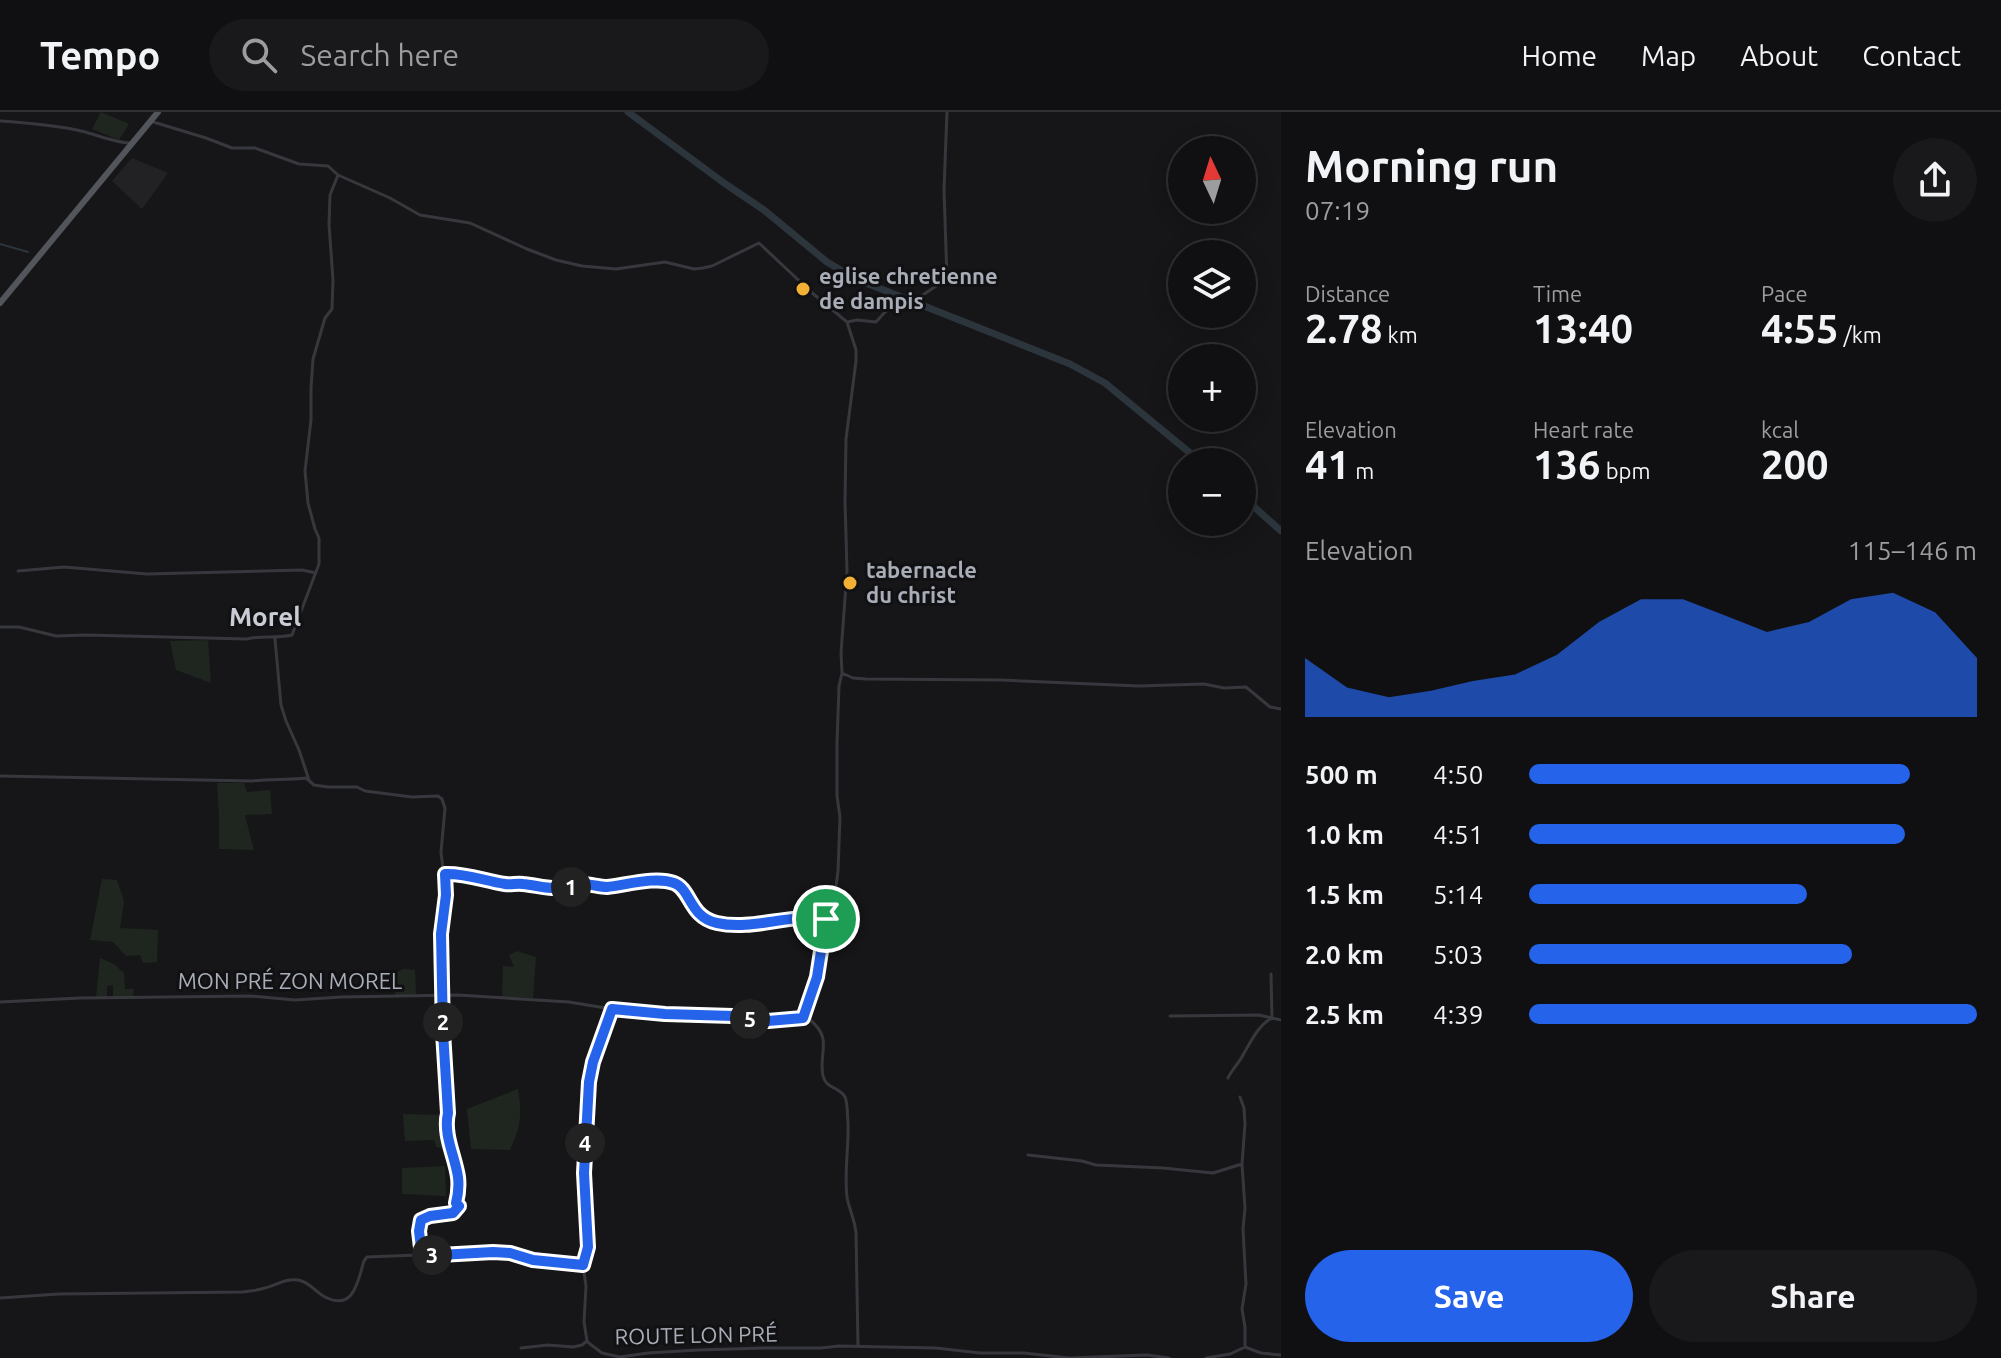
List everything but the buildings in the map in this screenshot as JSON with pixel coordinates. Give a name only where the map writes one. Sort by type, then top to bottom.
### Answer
[{"type":"main road","points":[[0,303],[158,112]]},
{"type":"street","points":[[847,322],[876,322],[895,305],[915,300],[947,279],[944,190],[947,112]]},
{"type":"street","points":[[0,121],[58,127],[114,142],[130,143]]},
{"type":"street","points":[[150,121],[232,148],[255,148],[299,164],[328,166],[338,175],[420,215],[470,223],[542,255],[582,266],[616,269],[665,262],[703,268],[759,243],[847,322],[856,350],[856,361],[846,439],[847,571],[837,732],[838,871],[835,894],[826,919],[817,977],[803,1018],[818,1026],[822,1033],[825,1082],[842,1092],[846,1100],[847,1196],[856,1233],[858,1347]]},
{"type":"street","points":[[0,627],[19,627],[56,636],[247,639],[262,636],[275,639],[292,635],[319,564],[319,538],[308,503],[305,471],[313,359],[325,318],[332,309],[330,195],[338,175]]},
{"type":"street","points":[[18,571],[64,567],[147,574],[302,570],[316,573]]},
{"type":"street","points":[[275,639],[281,705],[309,780],[314,785],[357,787],[365,791],[412,797],[438,796],[445,808],[441,852],[446,895],[441,934],[446,1121],[458,1177],[456,1203],[459,1206],[453,1213],[421,1220],[422,1256]]},
{"type":"street","points":[[842,673],[866,679],[1246,687],[1270,707],[1281,709]]},
{"type":"street","points":[[0,776],[309,780]]},
{"type":"street","points":[[445,874],[509,885],[519,883],[558,889],[580,883],[603,887],[665,881],[683,889],[700,915],[719,924],[771,923],[815,917],[826,919]]},
{"type":"street","points":[[1271,974],[1272,1018]]},
{"type":"street","name":"MON PRÉ ZON MOREL","points":[[0,1002],[80,998],[250,996],[295,1000],[443,995],[519,998],[665,1014],[733,1016],[768,1021],[803,1018]]},
{"type":"street","name":"ROUTE LON PRÉ","points":[[612,1009],[589,1082],[584,1173],[588,1247],[583,1265],[586,1286],[584,1322],[587,1341],[602,1353],[620,1357],[698,1350],[858,1347],[936,1348],[1069,1358],[1147,1355],[1169,1358]]},
{"type":"street","points":[[1170,1016],[1259,1015],[1281,1020]]},
{"type":"street","points":[[1228,1078],[1247,1045],[1264,1023],[1272,1018]]},
{"type":"street","points":[[1240,1097],[1245,1124],[1242,1164],[1245,1347]]},
{"type":"street","points":[[1028,1155],[1096,1165],[1213,1173],[1242,1164]]},
{"type":"street","points":[[0,1298],[242,1292],[260,1290],[294,1279],[308,1283],[325,1297],[343,1299],[354,1291],[367,1257],[493,1252],[583,1265]]},
{"type":"street","points":[[521,1348],[548,1345],[573,1347],[587,1341]]},
{"type":"street","points":[[1206,1358],[1230,1354],[1245,1347],[1281,1355]]},
{"type":"street","points":[[967,1352],[967,1358]]},
{"type":"shaded area","points":[[101,112],[129,124],[119,140],[92,129]]},
{"type":"shaded area","points":[[132,158],[168,173],[142,209],[112,181]]},
{"type":"shaded area","points":[[208,640],[211,683],[176,670],[170,641]]},
{"type":"shaded area","points":[[217,783],[244,783],[247,792],[270,790],[272,814],[245,815],[254,850],[219,849]]},
{"type":"shaded area","points":[[102,879],[117,880],[124,901],[120,928],[158,930],[157,962],[143,963],[140,955],[126,956],[113,942],[90,940]]},
{"type":"shaded area","points":[[517,951],[536,957],[533,998],[502,997],[503,966],[514,967],[509,955]]},
{"type":"shaded area","points":[[100,958],[124,973],[125,989],[134,989],[133,996],[113,996],[113,985],[107,986],[107,997],[96,997]]},
{"type":"shaded area","points":[[404,969],[415,970],[416,995],[396,995],[389,975]]},
{"type":"shaded area","points":[[518,1089],[520,1120],[510,1150],[471,1149],[467,1109]]},
{"type":"shaded area","points":[[403,1114],[444,1115],[448,1149],[436,1147],[434,1140],[405,1141]]},
{"type":"shaded area","points":[[445,1166],[446,1196],[402,1194],[402,1168]]},
{"type":"waterway","points":[[628,112],[764,210],[827,262],[856,279],[1070,364],[1105,383],[1184,448]]},
{"type":"waterway","points":[[0,244],[28,252]]},
{"type":"waterway","points":[[1256,509],[1281,531]]},
{"type":"place","name":"eglise chretienne de dampis","points":[[803,289]]},
{"type":"place","name":"tabernacle du christ","points":[[850,583]]},
{"type":"district","name":"Morel","points":[[265,617]]},
{"type":"route","points":[[445,874],[509,885],[519,883],[558,889],[580,883],[603,887],[665,881],[683,889],[700,915],[719,924],[771,923],[815,917],[826,919],[817,977],[803,1018],[768,1021],[612,1009],[589,1082],[584,1149],[588,1247],[583,1265],[493,1252],[422,1256],[421,1220],[453,1213],[459,1206],[456,1203],[458,1177],[446,1121],[441,934],[445,874]]}]
